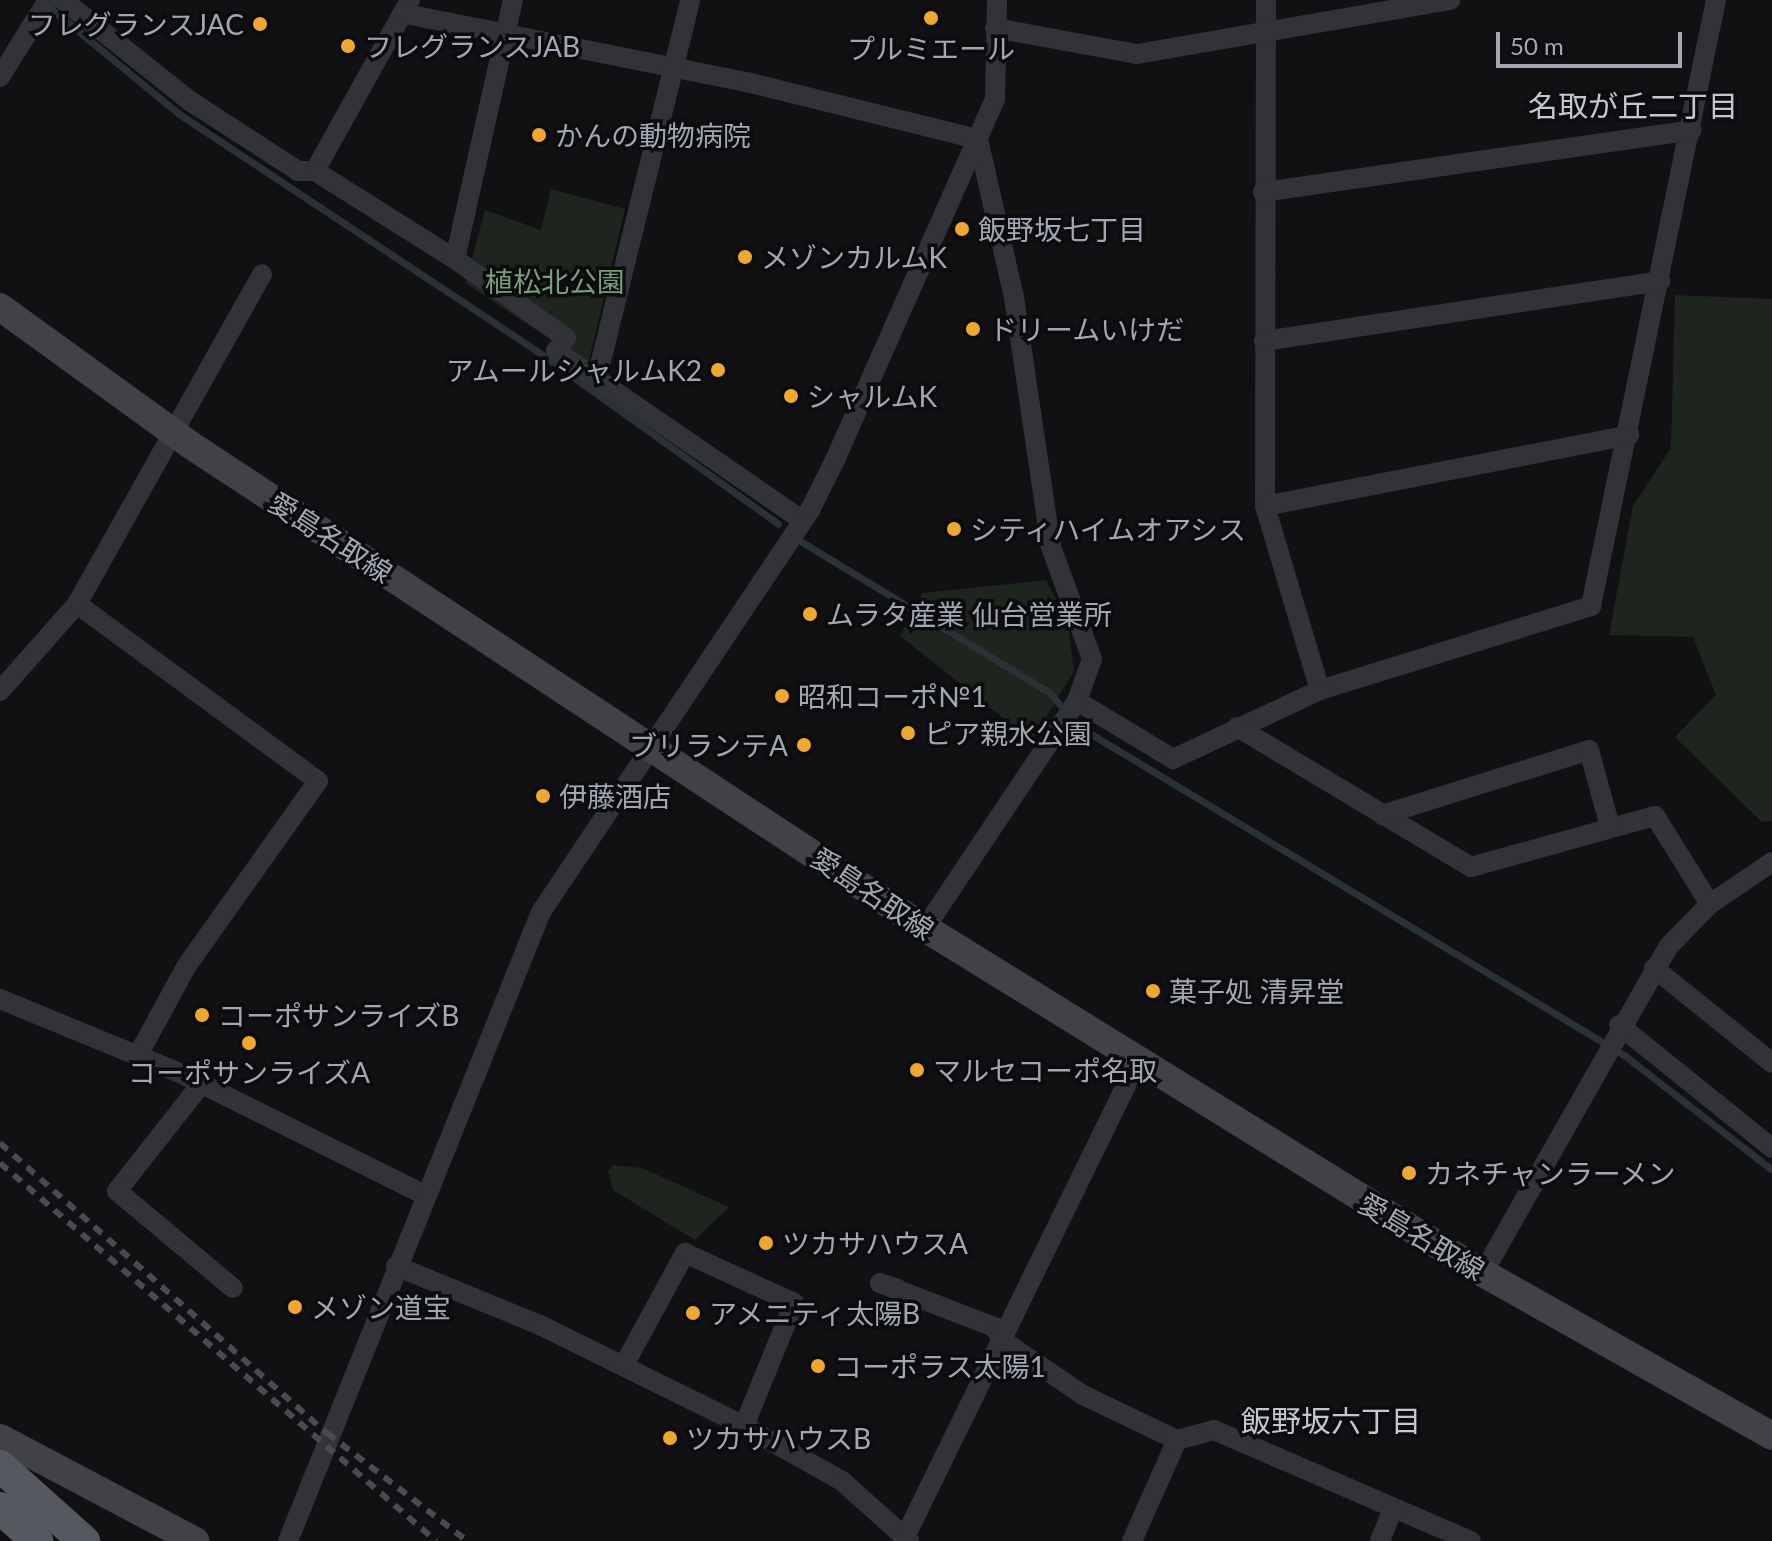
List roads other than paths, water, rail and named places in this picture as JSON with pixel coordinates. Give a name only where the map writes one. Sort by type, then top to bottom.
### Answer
[{"type":"highway","points":[[0,1466],[84,1541]]},
{"type":"highway","points":[[0,1508],[37,1541]]},
{"type":"main road","name":"愛島名取線","points":[[0,307],[171,431],[649,743],[925,928],[1483,1273],[1772,1436]]},
{"type":"main road","points":[[0,1438],[195,1541]]},
{"type":"street","points":[[63,0],[190,101],[298,171],[315,171],[455,259],[566,338],[556,351],[802,520]]},
{"type":"street","points":[[455,259],[513,0]]},
{"type":"street","points":[[597,377],[690,0]]},
{"type":"street","points":[[288,1541],[396,1266],[541,912],[649,743],[802,520],[978,139],[995,99],[997,0]]},
{"type":"street","points":[[1266,0],[1263,34],[1265,506],[1320,690]]},
{"type":"street","points":[[995,28],[1137,54],[1450,0]]},
{"type":"street","points":[[1077,701],[1173,759],[1320,690],[1591,606],[1692,130],[1716,0]]},
{"type":"street","points":[[315,171],[408,7],[507,35],[675,67],[978,139]]},
{"type":"street","points":[[0,77],[45,8]]},
{"type":"street","points":[[1263,192],[1692,130]]},
{"type":"street","points":[[925,928],[1077,701],[1092,659],[1051,547],[1014,297],[978,139]]},
{"type":"street","points":[[0,691],[77,604],[171,431],[262,274]]},
{"type":"street","points":[[1264,341],[1660,281]]},
{"type":"street","points":[[1265,506],[1629,435]]},
{"type":"street","points":[[77,604],[318,781],[186,967],[137,1057]]},
{"type":"street","points":[[1237,727],[1471,867],[1655,816],[1710,904]]},
{"type":"street","points":[[1382,815],[1589,750],[1610,827]]},
{"type":"street","points":[[1483,1273],[1654,968],[1710,904],[1772,862]]},
{"type":"street","points":[[1654,968],[1772,1063]]},
{"type":"street","points":[[0,999],[202,1083],[425,1195]]},
{"type":"street","points":[[1618,1028],[1772,1148]]},
{"type":"street","points":[[396,1266],[624,1365],[744,1426],[842,1481],[905,1540],[1138,1061]]},
{"type":"street","points":[[202,1083],[117,1191],[233,1288]]},
{"type":"street","points":[[624,1365],[685,1253],[794,1303],[744,1426]]},
{"type":"street","points":[[898,1289],[880,1283],[994,1327],[1002,1340],[1083,1395],[1177,1440],[1214,1430],[1471,1541]]},
{"type":"street","points":[[1132,1541],[1177,1440]]},
{"type":"street","points":[[1380,1541],[1393,1508]]},
{"type":"waterway","points":[[48,6],[179,114],[534,349],[778,524]]},
{"type":"waterway","points":[[802,542],[1050,693],[1076,725],[1624,1055],[1772,1170]]},
{"type":"railway","points":[[0,1143],[327,1433],[467,1541]]},
{"type":"railway","points":[[0,1163],[436,1541]]},
{"type":"place","name":"プルミエール","points":[[931,18]]},
{"type":"place","name":"フレグランスJAC","points":[[260,24]]},
{"type":"place","name":"フレグランスJAB","points":[[348,46]]},
{"type":"place","name":"かんの動物病院","points":[[539,135]]},
{"type":"place","name":"飯野坂七丁目","points":[[962,229]]},
{"type":"place","name":"メゾンカルムK","points":[[745,257]]},
{"type":"place","name":"ドリームいけだ","points":[[973,329]]},
{"type":"place","name":"アムールシャルムK2","points":[[718,370]]},
{"type":"place","name":"シャルムK","points":[[791,396]]},
{"type":"place","name":"シティハイムオアシス","points":[[954,529]]},
{"type":"place","name":"ムラタ産業 仙台営業所","points":[[810,614]]},
{"type":"place","name":"昭和コーポ№1","points":[[782,696]]},
{"type":"place","name":"ピア親水公園","points":[[908,733]]},
{"type":"place","name":"ブリランテA","points":[[804,745]]},
{"type":"place","name":"伊藤酒店","points":[[543,796]]},
{"type":"place","name":"菓子処 清昇堂","points":[[1153,991]]},
{"type":"place","name":"コーポサンライズB","points":[[202,1015]]},
{"type":"place","name":"コーポサンライズA","points":[[249,1043]]},
{"type":"place","name":"マルセコーポ名取","points":[[917,1070]]},
{"type":"place","name":"カネチャンラーメン","points":[[1409,1173]]},
{"type":"place","name":"ツカサハウスA","points":[[766,1243]]},
{"type":"place","name":"メゾン道宝","points":[[295,1307]]},
{"type":"place","name":"アメニティ太陽B","points":[[693,1313]]},
{"type":"place","name":"コーポラス太陽1","points":[[818,1366]]},
{"type":"place","name":"ツカサハウスB","points":[[670,1438]]},
{"type":"district","name":"名取が丘二丁目","points":[[1633,105]]},
{"type":"district","name":"飯野坂六丁目","points":[[1331,1420]]},
{"type":"park label","name":"植松北公園","points":[[555,281]]}]
